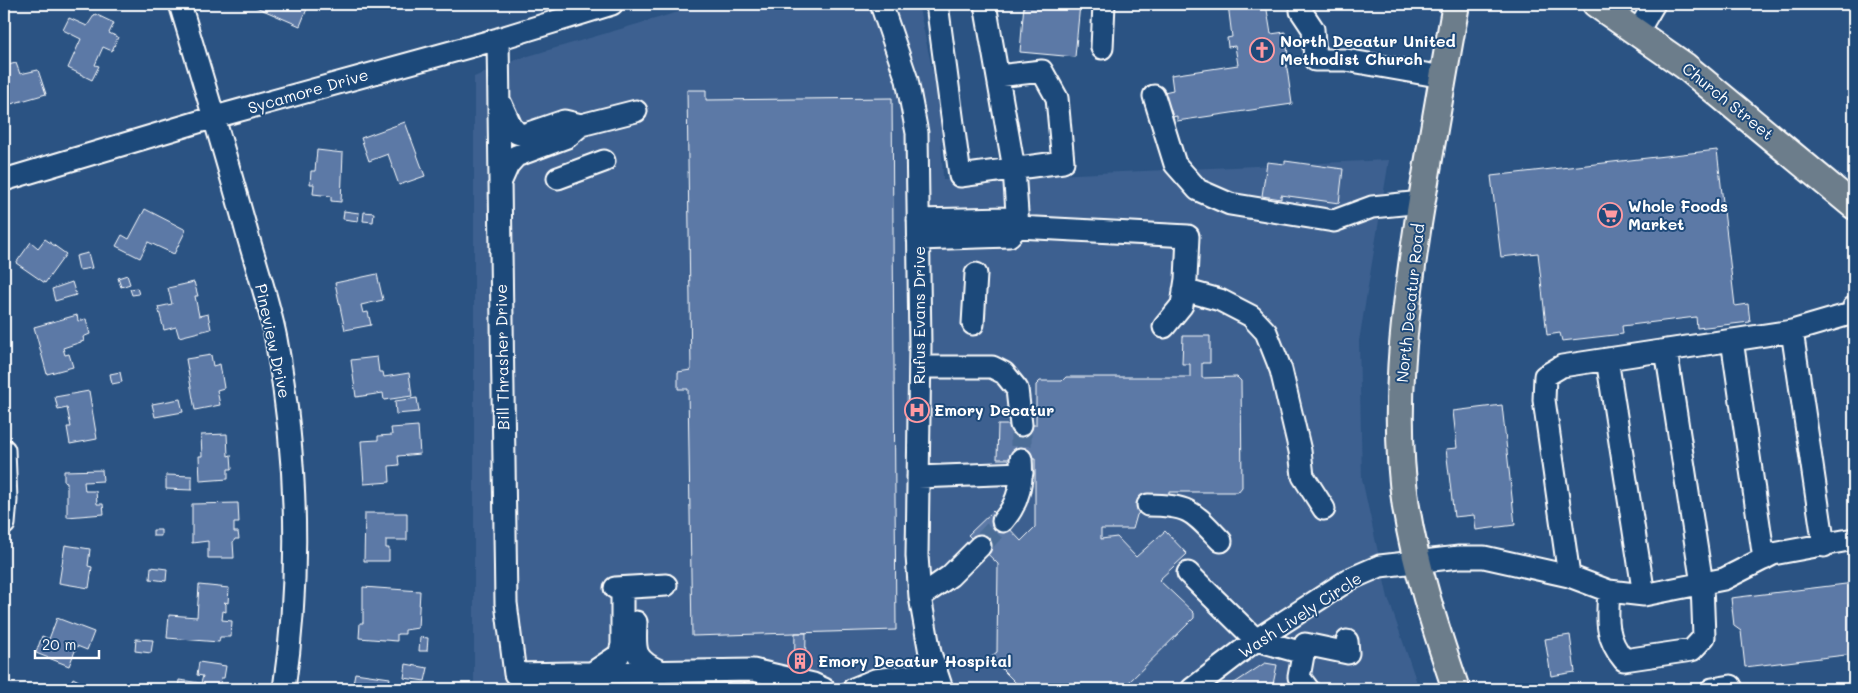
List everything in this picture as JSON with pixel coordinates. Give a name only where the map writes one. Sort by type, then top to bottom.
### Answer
[{"type":"main road","name":"North Decatur Road","points":[[1456,4],[1408,293],[1400,392],[1406,505],[1418,561],[1456,689]]},
{"type":"main road","name":"Church Street","points":[[1597,4],[1638,31],[1685,66],[1854,206]]},
{"type":"street","name":"Pineview Drive","points":[[180,4],[215,117],[275,338],[286,408],[294,479],[295,557],[290,648],[284,689]]},
{"type":"street","name":"Sycamore Drive","points":[[4,180],[215,117],[612,4]]},
{"type":"street","name":"Rufus Evans Drive","points":[[881,4],[907,80],[917,133],[920,367],[917,556],[920,597],[939,681]]},
{"type":"street","points":[[937,4],[960,176],[1063,162],[1057,98],[1042,71],[998,76]]},
{"type":"street","points":[[985,4],[1014,169],[1018,227]]},
{"type":"street","points":[[1102,48],[1104,4]]},
{"type":"street","points":[[1638,31],[1654,4]]},
{"type":"street","points":[[1301,10],[1313,29],[1315,60],[1346,60],[1443,76]]},
{"type":"street","name":"Bill Thrasher Drive","points":[[498,38],[506,603],[515,674],[594,672]]},
{"type":"street","points":[[1154,96],[1175,164],[1198,190],[1230,204],[1334,220],[1372,207],[1422,202]]},
{"type":"street","points":[[498,97],[516,133],[523,135],[564,121],[581,125]]},
{"type":"street","points":[[500,184],[508,165],[516,156],[567,137],[581,125],[636,111]]},
{"type":"street","points":[[558,178],[604,161]]},
{"type":"street","points":[[918,229],[1009,236],[1018,227],[1188,236],[1182,305],[1164,327]]},
{"type":"street","points":[[973,324],[976,274]]},
{"type":"street","points":[[1184,290],[1220,300],[1251,316],[1266,332],[1281,370],[1300,451],[1303,476],[1324,509]]},
{"type":"street","points":[[1569,576],[1544,400],[1545,376],[1562,366],[1792,331],[1853,315]]},
{"type":"street","points":[[1792,331],[1824,546]]},
{"type":"street","points":[[1732,340],[1764,559]]},
{"type":"street","points":[[1609,591],[1607,614],[1612,646],[1624,660],[1692,650],[1704,636],[1702,584],[1666,350]]},
{"type":"street","points":[[1607,359],[1644,595]]},
{"type":"street","points":[[920,367],[992,367],[1004,374],[1017,389],[1021,425]]},
{"type":"street","points":[[4,450],[6,500],[4,524]]},
{"type":"street","points":[[918,477],[1022,466],[1017,499],[1010,514],[1002,521]]},
{"type":"street","points":[[1148,505],[1185,508],[1221,541]]},
{"type":"street","name":"Wash Lively Circle","points":[[1192,689],[1256,640],[1350,579],[1386,565],[1484,557],[1569,576],[1609,591],[1644,595],[1724,579],[1773,554],[1854,539]]},
{"type":"street","points":[[920,597],[950,576],[980,546]]},
{"type":"street","points":[[1188,573],[1256,640],[1303,653]]},
{"type":"street","points":[[624,587],[666,585]]},
{"type":"street","points":[[624,587],[637,654],[640,660],[660,670]]},
{"type":"street","points":[[594,672],[619,656],[622,645],[624,587]]},
{"type":"street","points":[[1304,683],[1303,653],[1305,644],[1348,647]]},
{"type":"street","points":[[594,672],[753,670],[813,687]]},
{"type":"street","points":[[853,689],[875,680],[939,681]]},
{"type":"shaded area","name":"Emory Decatur","points":[[706,4],[918,4],[940,105],[943,180],[1389,160],[1359,341],[1362,479],[1388,598],[1419,689],[474,689],[474,77],[518,59]]},
{"type":"building","points":[[249,4],[309,4],[300,26]]},
{"type":"building","points":[[1024,4],[1080,4],[1075,57],[1020,52]]},
{"type":"building","points":[[1228,4],[1266,4],[1271,34],[1285,32],[1288,54],[1285,54],[1292,104],[1177,121],[1177,116],[1168,118],[1164,92],[1173,90],[1171,75],[1238,65],[1235,46],[1228,47],[1227,38],[1232,37]]},
{"type":"building","points":[[95,14],[114,23],[109,33],[118,37],[112,51],[103,47],[95,65],[99,66],[92,80],[68,68],[81,39],[63,30],[69,18],[87,26]]},
{"type":"building","points":[[16,63],[20,74],[38,70],[46,94],[4,106],[4,66]]},
{"type":"building","points":[[687,90],[706,90],[706,100],[892,98],[896,630],[692,636],[688,389],[678,389],[678,372],[691,370]]},
{"type":"building","points":[[405,122],[425,176],[399,185],[388,154],[369,161],[361,138]]},
{"type":"building","points":[[317,150],[343,153],[341,202],[331,201],[331,196],[313,194],[314,184],[310,184],[311,171],[315,171]]},
{"type":"building","name":"Whole Foods Market","points":[[1717,150],[1735,306],[1748,304],[1750,322],[1697,328],[1696,317],[1622,326],[1623,334],[1562,341],[1560,333],[1547,335],[1538,253],[1501,257],[1491,176]]},
{"type":"building","points":[[1285,161],[1343,169],[1339,203],[1281,195],[1281,199],[1262,196],[1267,162],[1285,164]]},
{"type":"building","points":[[145,209],[186,230],[174,254],[148,242],[140,258],[116,246],[122,235],[129,239]]},
{"type":"building","points":[[344,211],[359,213],[358,221],[343,219]]},
{"type":"building","points":[[364,212],[374,213],[373,222],[363,221]]},
{"type":"building","points":[[45,239],[66,254],[45,283],[16,263],[31,242],[38,248]]},
{"type":"building","points":[[88,253],[92,268],[79,270],[76,256]]},
{"type":"building","points":[[377,274],[383,300],[361,305],[363,313],[368,312],[371,325],[345,330],[335,283]]},
{"type":"building","points":[[127,275],[130,284],[121,287],[118,278]]},
{"type":"building","points":[[72,282],[76,295],[55,301],[52,289]]},
{"type":"building","points":[[194,282],[198,296],[195,296],[199,316],[208,314],[211,329],[179,337],[176,327],[164,330],[158,307],[172,304],[168,288]]},
{"type":"building","points":[[137,288],[139,294],[132,295],[130,289]]},
{"type":"building","points":[[77,315],[78,321],[86,319],[90,334],[83,337],[84,341],[63,348],[65,355],[69,354],[73,367],[47,374],[34,327]]},
{"type":"building","points":[[1183,336],[1210,336],[1210,363],[1202,363],[1202,378],[1237,377],[1241,381],[1242,487],[1238,492],[1169,492],[1169,500],[1147,503],[1137,515],[1133,529],[1101,529],[1101,539],[1117,537],[1136,557],[1165,531],[1187,554],[1159,580],[1194,613],[1194,618],[1122,689],[1022,689],[993,660],[993,655],[997,652],[998,564],[968,535],[993,511],[1021,541],[1035,527],[1035,459],[997,459],[998,425],[1036,425],[1036,385],[1040,381],[1062,381],[1066,377],[1190,377],[1190,364],[1182,364]]},
{"type":"building","points":[[211,355],[213,366],[220,364],[224,388],[217,390],[220,405],[195,410],[186,359]]},
{"type":"building","points":[[377,357],[379,372],[383,372],[384,377],[409,373],[412,396],[384,400],[383,393],[356,397],[351,360]]},
{"type":"building","points":[[120,372],[122,382],[112,384],[110,374]]},
{"type":"building","points":[[89,391],[97,439],[70,444],[67,427],[71,427],[67,408],[58,410],[55,397]]},
{"type":"building","points":[[417,398],[419,412],[396,414],[395,401]]},
{"type":"building","points":[[180,399],[183,412],[155,417],[152,404]]},
{"type":"building","points":[[1502,405],[1515,525],[1476,530],[1474,515],[1454,517],[1446,449],[1457,448],[1453,411]]},
{"type":"building","points":[[418,426],[420,454],[398,456],[399,465],[389,466],[390,482],[364,484],[361,441],[378,440],[378,436],[392,435],[391,428]]},
{"type":"building","points":[[227,434],[228,456],[231,455],[232,469],[228,469],[228,479],[200,481],[199,456],[202,456],[201,435]]},
{"type":"building","points":[[102,470],[103,481],[84,482],[85,491],[96,491],[97,504],[103,504],[104,514],[67,517],[67,482],[64,481],[64,471]]},
{"type":"building","points":[[166,475],[192,476],[192,490],[166,489]]},
{"type":"building","points":[[238,503],[239,523],[234,523],[234,532],[238,532],[239,539],[235,539],[233,542],[234,558],[208,558],[208,541],[192,543],[192,504]]},
{"type":"building","points":[[365,513],[407,513],[407,540],[386,540],[386,548],[389,548],[389,561],[364,561]]},
{"type":"building","points":[[153,530],[161,530],[161,536],[153,536]]},
{"type":"building","points":[[65,545],[90,549],[88,566],[92,567],[89,588],[59,583]]},
{"type":"building","points":[[151,567],[167,569],[166,581],[150,579]]},
{"type":"building","points":[[1854,583],[1854,654],[1745,667],[1741,631],[1734,626],[1731,598]]},
{"type":"building","points":[[199,585],[229,588],[228,603],[224,602],[226,604],[226,612],[223,611],[222,620],[232,621],[231,637],[220,637],[219,642],[167,638],[169,615],[197,617]]},
{"type":"building","points":[[363,587],[420,591],[418,628],[405,630],[405,634],[397,634],[397,641],[359,638],[360,623],[363,623]]},
{"type":"building","points":[[57,618],[94,632],[87,650],[77,646],[69,666],[36,653],[42,636],[49,639]]},
{"type":"building","name":"Emory Decatur Hospital","points":[[795,633],[806,633],[805,689],[794,689]]},
{"type":"building","points":[[1570,635],[1575,672],[1551,676],[1545,639]]},
{"type":"building","points":[[420,637],[428,638],[427,651],[419,651]]},
{"type":"building","points":[[136,639],[153,640],[151,653],[135,651]]},
{"type":"building","points":[[199,662],[226,666],[224,678],[221,678],[219,689],[178,689],[179,680],[201,683],[203,676],[197,675]]},
{"type":"building","points":[[1265,663],[1277,665],[1272,689],[1232,689],[1233,684]]},
{"type":"building","points":[[406,664],[428,668],[425,681],[404,678]]},
{"type":"building","points":[[355,673],[390,678],[388,689],[352,689]]},
{"type":"building","points":[[73,678],[94,689],[67,689]]},
{"type":"tunnel","points":[[1021,425],[1021,458]]},
{"type":"tunnel","points":[[980,546],[1003,521]]},
{"type":"place","name":"North Decatur United Methodist Church","points":[[1262,50]]},
{"type":"place","name":"Whole Foods Market","points":[[1610,215]]},
{"type":"place","name":"Emory Decatur","points":[[917,410]]},
{"type":"place","name":"Emory Decatur Hospital","points":[[800,661]]}]
